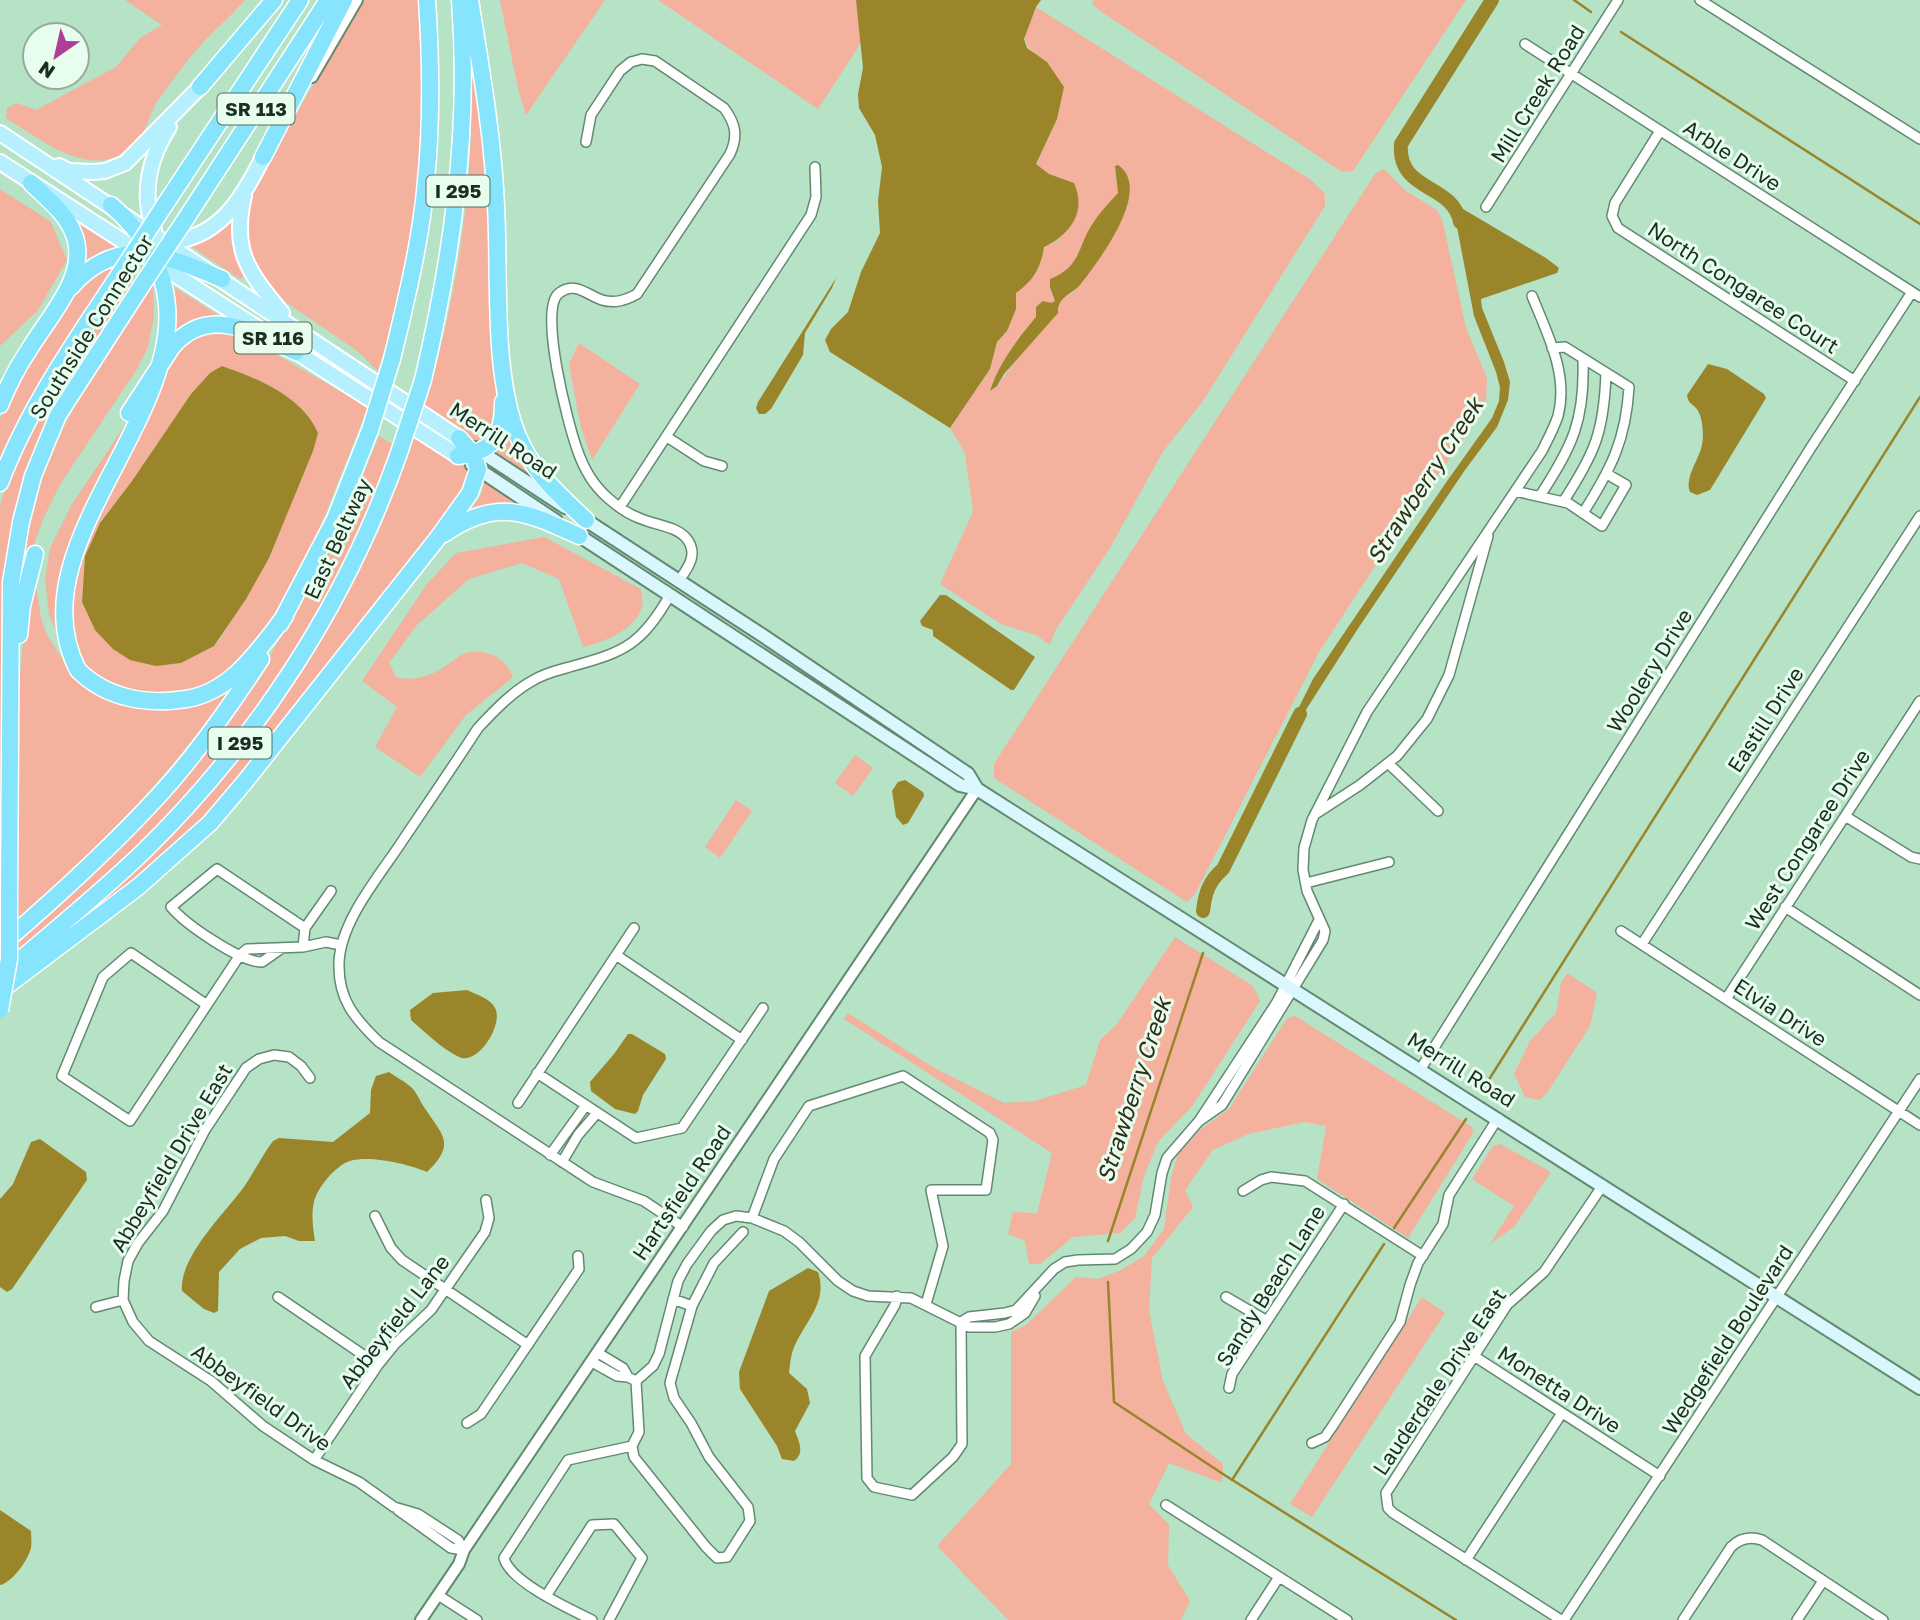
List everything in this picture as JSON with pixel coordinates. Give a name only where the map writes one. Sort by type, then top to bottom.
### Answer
[{"type":"highway","points":[[200,87],[274,0]]},
{"type":"highway","name":"Southside Connector","points":[[0,483],[19,436],[37,402],[300,0]]},
{"type":"highway","name":"Southside Connector","points":[[0,1010],[9,959],[11,582],[15,550],[33,476],[58,415],[328,0]]},
{"type":"highway","points":[[263,157],[344,0]]},
{"type":"highway","name":"East Beltway","points":[[0,946],[90,866],[164,790],[234,700],[265,653],[285,616],[352,480],[392,359],[408,292],[426,182],[431,94],[427,0]]},
{"type":"highway","name":"East Beltway","points":[[0,976],[143,852],[191,802],[246,736],[325,616],[365,537],[400,450],[423,380],[448,265],[460,170],[464,51],[460,0]]},
{"type":"highway","points":[[470,0],[493,155],[503,378],[501,427],[493,442],[473,458]]},
{"type":"highway","points":[[31,183],[66,219],[74,232],[77,263],[67,291]]},
{"type":"highway","points":[[111,205],[153,248],[222,279]]},
{"type":"highway","points":[[0,405],[14,373],[79,277],[117,255],[153,248]]},
{"type":"highway","points":[[114,414],[150,353],[159,309],[153,248]]},
{"type":"highway","points":[[111,439],[172,347],[195,328],[208,324],[236,326],[296,352]]},
{"type":"highway","points":[[503,378],[511,416],[527,453],[545,482],[586,520]]},
{"type":"highway","points":[[0,991],[138,887],[210,822],[244,783],[437,539],[470,493],[473,458],[459,438]]},
{"type":"highway","points":[[437,539],[473,516],[493,511],[527,514],[584,539]]},
{"type":"highway","points":[[10,685],[17,659],[28,577],[43,543],[41,592]]},
{"type":"highway","points":[[53,634],[68,659],[96,684],[140,701],[174,701],[193,698],[218,687],[238,673],[254,657],[285,616]]},
{"type":"main road","points":[[35,156],[69,171],[93,172],[116,167],[133,157],[200,87]]},
{"type":"main road","points":[[181,108],[162,138],[150,170],[149,211],[153,248],[183,241],[207,229],[233,209],[263,157]]},
{"type":"main road","points":[[0,132],[111,205]]},
{"type":"main road","points":[[0,143],[73,191],[111,205]]},
{"type":"main road","name":"Merrill Road","points":[[0,162],[84,217],[153,248],[190,286],[296,352],[473,458],[586,520],[968,774],[978,789]]},
{"type":"main road","points":[[245,192],[239,222],[244,259],[252,276],[292,326]]},
{"type":"main road","name":"Merrill Road","points":[[222,279],[459,438]]},
{"type":"main road","name":"Merrill Road","points":[[473,458],[584,539],[960,785],[978,789],[1920,1388]]},
{"type":"main road","points":[[584,539],[600,542],[659,580],[666,583],[678,582]]},
{"type":"main road","points":[[670,595],[682,593],[725,621],[749,626]]},
{"type":"main road","points":[[756,652],[772,654],[842,701],[853,696]]},
{"type":"street","points":[[200,87],[264,0]]},
{"type":"street","points":[[263,157],[296,106],[357,0]]},
{"type":"street","name":"Mill Creek Road","points":[[1486,207],[1618,0]]},
{"type":"street","points":[[1700,0],[1920,139]]},
{"type":"street","name":"Arble Drive","points":[[1525,44],[1916,295]]},
{"type":"street","points":[[586,142],[591,115],[620,71],[631,62],[642,59],[655,61],[724,108],[732,118],[735,128],[735,142],[730,154],[638,294],[615,302],[602,300],[576,288],[565,290],[556,296],[551,313],[562,395],[577,451],[593,482],[620,507],[638,518],[679,532],[688,540],[693,553],[690,564],[678,582]]},
{"type":"street","name":"North Congaree Court","points":[[1660,131],[1615,204],[1612,216],[1615,222],[1624,233],[1855,380]]},
{"type":"street","points":[[620,507],[811,215],[816,197],[815,167]]},
{"type":"street","name":"Woolery Drive","points":[[1420,1070],[1780,496],[1855,380],[1916,295]]},
{"type":"street","points":[[595,1357],[617,1376],[632,1379],[653,1366],[659,1354],[673,1299],[687,1264],[711,1231],[723,1220],[736,1216],[752,1218],[784,1231],[799,1241],[838,1281],[853,1290],[868,1296],[911,1298],[975,1328],[1009,1324],[1025,1312],[1042,1283],[1054,1269],[1065,1262],[1115,1259],[1131,1249],[1147,1232],[1156,1215],[1167,1158],[1199,1121],[1223,1105],[1290,987],[1323,940],[1325,931],[1303,870],[1304,848],[1314,816],[1367,712],[1542,451],[1558,414],[1558,363],[1532,296]]},
{"type":"street","points":[[1552,348],[1565,347],[1629,387],[1625,427],[1607,474],[1583,513]]},
{"type":"street","points":[[1540,496],[1566,457],[1578,424],[1583,401],[1583,359]]},
{"type":"street","points":[[1563,502],[1584,471],[1597,444],[1605,406],[1606,373]]},
{"type":"street","points":[[667,437],[704,461],[722,466]]},
{"type":"street","points":[[1515,491],[1563,502],[1602,526],[1626,485],[1607,474]]},
{"type":"street","name":"Eastill Drive","points":[[1642,944],[1920,516]]},
{"type":"street","points":[[1314,816],[1388,763],[1427,719],[1449,675],[1490,527]]},
{"type":"street","points":[[670,595],[656,619],[630,646],[608,657],[552,672],[531,681],[478,728],[358,908],[341,945],[339,964],[346,1000],[356,1020],[379,1042],[593,1182],[643,1201],[683,1227]]},
{"type":"street","name":"West Congaree Drive","points":[[1726,999],[1920,701]]},
{"type":"street","points":[[1388,763],[1438,811]]},
{"type":"street","name":"Hartsfield Road","points":[[421,1620],[458,1564],[464,1550],[978,789]]},
{"type":"street","points":[[1845,816],[1911,857],[1920,859]]},
{"type":"street","points":[[1306,883],[1389,862]]},
{"type":"street","points":[[305,928],[218,869],[171,907],[182,919],[252,962],[262,962],[282,948],[326,942],[341,945]]},
{"type":"street","points":[[303,947],[305,928],[331,891]]},
{"type":"street","points":[[1785,907],[1920,995]]},
{"type":"street","points":[[518,1103],[634,928]]},
{"type":"street","name":"Elvia Drive","points":[[1621,931],[1920,1125]]},
{"type":"street","points":[[207,1005],[131,953],[103,977],[62,1076],[130,1121],[207,1005],[239,956]]},
{"type":"street","points":[[616,956],[741,1040]]},
{"type":"street","points":[[537,1073],[636,1138],[682,1128],[763,1008]]},
{"type":"street","name":"Abbeyfield Drive East","points":[[123,1300],[128,1261],[138,1243],[163,1211],[205,1130],[246,1069],[259,1059],[275,1055],[289,1057],[301,1066],[310,1078]]},
{"type":"street","points":[[752,1218],[774,1159],[809,1106],[902,1076],[990,1133],[993,1140],[986,1190],[931,1190],[943,1246],[926,1304]]},
{"type":"street","name":"Wedgefield Boulevard","points":[[1563,1620],[1920,1079]]},
{"type":"street","points":[[551,1154],[586,1105]]},
{"type":"street","points":[[562,1162],[597,1113]]},
{"type":"street","points":[[1312,1443],[1325,1437],[1401,1321],[1410,1285],[1423,1256],[1443,1224],[1453,1187],[1498,1118]]},
{"type":"street","points":[[572,1124],[582,1131]]},
{"type":"street","points":[[1243,1191],[1271,1177],[1311,1183],[1423,1256]]},
{"type":"street","name":"Lauderdale Drive East","points":[[1466,1560],[1393,1513],[1386,1501],[1389,1486],[1507,1305],[1544,1272],[1603,1185]]},
{"type":"street","name":"Abbeyfield Lane","points":[[314,1461],[378,1365],[395,1344],[431,1310],[485,1232],[489,1218],[486,1200]]},
{"type":"street","name":"Sandy Beach Lane","points":[[1229,1388],[1232,1374],[1344,1204]]},
{"type":"street","points":[[375,1216],[391,1248],[402,1261],[528,1345]]},
{"type":"street","points":[[632,1379],[639,1432],[632,1446],[634,1457],[706,1548],[718,1558],[727,1556],[750,1521],[751,1514],[709,1457],[671,1390],[670,1383],[692,1306],[714,1263],[743,1232]]},
{"type":"street","points":[[467,1423],[481,1414],[579,1269],[578,1256]]},
{"type":"street","points":[[897,1296],[895,1305],[865,1356],[867,1478],[874,1487],[912,1495],[953,1457],[961,1444],[961,1321]]},
{"type":"street","points":[[278,1297],[378,1365]]},
{"type":"street","points":[[1226,1297],[1266,1321]]},
{"type":"street","points":[[673,1299],[692,1306]]},
{"type":"street","points":[[96,1307],[123,1300]]},
{"type":"street","name":"Abbeyfield Drive","points":[[123,1300],[133,1322],[149,1341],[211,1381],[263,1426],[314,1461],[359,1482],[394,1507],[418,1514],[458,1540],[464,1550]]},
{"type":"street","name":"Monetta Drive","points":[[1474,1356],[1660,1476]]},
{"type":"street","points":[[1562,1413],[1466,1560],[1563,1620]]},
{"type":"street","points":[[592,1620],[545,1595],[510,1570],[504,1558],[568,1460],[632,1446]]},
{"type":"street","points":[[1166,1505],[1347,1620]]},
{"type":"street","points":[[545,1595],[592,1525],[614,1524],[642,1558],[609,1620]]},
{"type":"street","points":[[1683,1620],[1731,1547],[1745,1538],[1762,1540],[1883,1620]]},
{"type":"street","points":[[414,1620],[454,1559],[464,1550]]},
{"type":"street","points":[[1251,1620],[1279,1577]]},
{"type":"street","points":[[1797,1620],[1823,1581]]},
{"type":"street","points":[[438,1595],[477,1620]]},
{"type":"shaded area","points":[[125,0],[245,0],[189,59],[157,102],[139,139],[119,155],[103,160],[69,155],[6,118],[7,108],[17,103],[36,110],[71,91],[91,91],[91,80],[116,67],[140,38],[162,25]]},
{"type":"shaded area","points":[[365,0],[418,0],[421,46],[420,140],[410,234],[402,281],[378,371],[356,350],[271,292],[263,283],[244,240],[249,196],[347,26]]},
{"type":"shaded area","points":[[500,0],[605,0],[526,115],[518,89]]},
{"type":"shaded area","points":[[658,0],[856,0],[862,41],[818,109]]},
{"type":"shaded area","points":[[856,0],[1041,0],[1024,39],[1027,48],[1047,62],[1064,87],[1057,119],[1036,164],[1049,174],[1074,183],[1078,194],[1077,213],[1068,229],[1044,247],[1035,273],[1016,293],[1016,309],[1007,331],[997,342],[990,369],[950,428],[830,352],[825,340],[831,329],[848,312],[861,272],[880,233],[878,201],[882,167],[875,135],[859,108],[858,94],[863,68]]},
{"type":"shaded area","points":[[1094,0],[1466,0],[1353,171],[1342,172],[1103,13],[1092,4]]},
{"type":"shaded area","points":[[1036,7],[1311,180],[1325,194],[1325,206],[1203,401],[1162,453],[1110,548],[1055,631],[1050,645],[1036,635],[1001,624],[940,584],[973,512],[965,453],[950,428],[990,369],[997,342],[1007,331],[1016,293],[1035,273],[1044,247],[1057,241],[1069,229],[1074,183],[1049,174],[1036,164],[1057,119],[1047,62],[1030,49],[1025,39]],"holes":[[[1115,167],[1129,200],[1073,293],[1063,297],[997,386],[990,391],[1000,368],[1017,341],[1037,317],[1056,301],[1050,287],[1073,265],[1080,255],[1091,225],[1118,193]]]},
{"type":"shaded area","points":[[471,35],[480,81],[496,281],[498,424],[496,431],[477,444],[424,408],[450,306],[462,237],[471,132]]},
{"type":"shaded area","points":[[1118,165],[1127,176],[1130,191],[1127,207],[1109,243],[1080,285],[1062,300],[1058,313],[990,391],[1009,352],[1036,317],[1036,307],[1043,301],[1055,301],[1050,279],[1073,262],[1093,223],[1118,193],[1115,166]]},
{"type":"shaded area","points":[[1384,169],[1406,191],[1437,210],[1443,223],[1466,328],[1487,378],[1486,401],[1465,437],[1390,543],[1319,652],[1195,894],[1187,902],[994,778],[994,764],[1375,174]]},
{"type":"shaded area","points":[[0,189],[51,222],[67,260],[38,310],[0,346]]},
{"type":"shaded area","points":[[1453,206],[1463,209],[1559,268],[1557,273],[1481,299],[1510,382],[1508,400],[1497,427],[1357,630],[1293,730],[1296,713],[1313,679],[1492,418],[1499,401],[1500,387],[1496,372],[1474,316]]},
{"type":"shaded area","points":[[234,219],[239,259],[245,275],[240,279],[189,245],[213,235]]},
{"type":"shaded area","points":[[76,220],[119,247],[84,264]]},
{"type":"shaded area","points":[[118,261],[32,396],[0,462],[0,419],[10,395],[76,288],[89,276]]},
{"type":"shaded area","points":[[129,273],[137,279],[17,509],[0,936],[0,505],[24,443],[39,414]]},
{"type":"shaded area","points":[[836,278],[805,333],[803,355],[771,409],[765,414],[759,414],[756,408],[758,402]]},
{"type":"shaded area","points":[[165,281],[221,317],[160,349]]},
{"type":"shaded area","points":[[153,284],[154,317],[147,349],[137,369],[61,483],[44,517],[28,561],[25,561],[31,520],[54,448],[89,382]]},
{"type":"shaded area","points":[[209,330],[242,335],[368,407],[318,532],[296,577],[252,651],[210,687],[155,698],[108,686],[66,650],[49,615],[45,580],[50,548],[72,504],[171,357],[185,341]],"holes":[[[222,366],[278,390],[290,399],[302,409],[318,433],[269,558],[220,639],[214,646],[181,663],[156,666],[95,630],[82,602],[85,556],[100,523],[191,394]]]},
{"type":"shaded area","points":[[579,343],[640,384],[592,460],[580,424],[569,364]]},
{"type":"shaded area","points":[[1708,364],[1727,369],[1766,398],[1710,490],[1697,495],[1690,492],[1689,481],[1702,445],[1702,426],[1698,411],[1687,395]]},
{"type":"shaded area","points":[[222,366],[278,390],[302,409],[318,433],[313,451],[269,558],[246,599],[214,646],[181,663],[156,666],[130,660],[113,649],[95,630],[82,602],[85,556],[100,523],[191,394],[210,373]]},
{"type":"shaded area","points":[[507,423],[540,482],[490,451]]},
{"type":"shaded area","points":[[415,434],[472,471],[472,484],[225,801],[101,913],[96,907],[198,805],[244,750],[287,692],[326,631],[361,568],[391,502]]},
{"type":"shaded area","points":[[379,436],[395,446],[381,486],[318,621],[236,742],[143,845],[17,955],[17,937],[65,897],[267,661],[322,565]]},
{"type":"shaded area","points":[[485,481],[524,506],[521,509],[468,514],[481,494]]},
{"type":"shaded area","points":[[544,537],[641,589],[643,604],[639,614],[618,634],[583,647],[559,579],[522,563],[469,579],[417,625],[389,663],[396,677],[416,678],[435,672],[460,655],[480,652],[500,659],[513,677],[466,715],[420,777],[375,747],[397,707],[362,681],[427,584],[456,553]]},
{"type":"shaded area","points":[[36,585],[41,618],[47,635],[63,660],[76,674],[131,704],[234,684],[185,749],[134,808],[18,919],[18,711],[25,628],[32,587]]},
{"type":"shaded area","points":[[940,595],[946,595],[1035,657],[1014,690],[933,636],[933,630],[922,626],[920,621]]},
{"type":"shaded area","points":[[855,755],[873,768],[853,796],[835,783]]},
{"type":"shaded area","points":[[905,780],[923,792],[924,796],[908,823],[903,825],[896,817],[892,791],[898,782]]},
{"type":"shaded area","points":[[736,800],[752,811],[720,858],[705,847]]},
{"type":"shaded area","points":[[1175,937],[1253,986],[1260,1001],[1193,1105],[1158,1142],[1144,1176],[1135,1218],[1120,1233],[1073,1237],[1040,1264],[1029,1264],[1025,1241],[1008,1234],[1013,1212],[1037,1213],[1052,1153],[844,1019],[848,1013],[931,1066],[1004,1103],[1035,1101],[1086,1085],[1100,1040],[1117,1024]]},
{"type":"shaded area","points":[[1567,973],[1597,993],[1590,1026],[1547,1093],[1540,1100],[1525,1097],[1514,1074],[1530,1041],[1556,1013],[1561,983]]},
{"type":"shaded area","points":[[467,990],[490,1002],[497,1015],[488,1042],[481,1050],[466,1058],[453,1054],[428,1035],[411,1020],[410,1010],[433,993]]},
{"type":"shaded area","points":[[1295,1016],[1472,1127],[1473,1133],[1408,1238],[1317,1179],[1326,1126],[1305,1122],[1248,1134],[1213,1150],[1185,1190],[1193,1207],[1152,1258],[1149,1311],[1163,1381],[1186,1434],[1223,1464],[1222,1483],[1169,1463],[1149,1504],[1169,1525],[1168,1565],[1190,1601],[1181,1620],[1008,1620],[937,1546],[1011,1464],[1011,1332],[1026,1325],[1076,1277],[1098,1279],[1121,1270],[1144,1256],[1164,1229],[1171,1178],[1178,1154],[1201,1129],[1229,1109],[1287,1018]]},
{"type":"shaded area","points":[[628,1034],[665,1054],[666,1059],[643,1095],[635,1114],[615,1109],[591,1091],[590,1082]]},
{"type":"shaded area","points":[[389,1072],[414,1090],[444,1139],[442,1154],[427,1172],[400,1163],[378,1160],[358,1159],[345,1163],[328,1178],[316,1196],[312,1216],[315,1241],[299,1241],[285,1236],[261,1238],[240,1249],[219,1272],[218,1311],[214,1313],[204,1309],[182,1291],[183,1278],[195,1250],[244,1187],[273,1141],[279,1138],[333,1142],[370,1113],[371,1090],[376,1076]]},
{"type":"shaded area","points":[[40,1139],[86,1172],[87,1180],[12,1289],[7,1292],[0,1287],[0,1199],[13,1184],[31,1142]]},
{"type":"shaded area","points":[[1500,1144],[1551,1172],[1514,1227],[1490,1244],[1514,1206],[1472,1179],[1493,1146]]},
{"type":"shaded area","points":[[808,1268],[818,1272],[820,1292],[815,1310],[794,1348],[790,1362],[789,1373],[807,1389],[810,1403],[795,1431],[800,1451],[794,1461],[782,1459],[777,1446],[740,1389],[739,1372],[769,1291]]},
{"type":"shaded area","points":[[1422,1297],[1445,1313],[1312,1517],[1290,1504]]},
{"type":"shaded area","points":[[0,1510],[31,1531],[31,1548],[19,1570],[0,1585]]},
{"type":"waterway","name":"Strawberry Creek","points":[[1460,222],[1455,209],[1447,200],[1408,171],[1402,160],[1401,144],[1492,0]]},
{"type":"waterway","points":[[1574,0],[1591,12]]},
{"type":"waterway","points":[[1621,32],[1920,224]]},
{"type":"waterway","points":[[1483,1089],[1920,397]]},
{"type":"waterway","name":"Strawberry Creek","points":[[1203,911],[1209,888],[1223,869],[1300,714]]},
{"type":"waterway","name":"Strawberry Creek","points":[[1108,1241],[1203,953]]},
{"type":"waterway","points":[[1394,1228],[1466,1119]]},
{"type":"waterway","points":[[1232,1480],[1384,1244]]},
{"type":"waterway","points":[[1108,1282],[1114,1402],[1226,1476],[1456,1620]]}]
